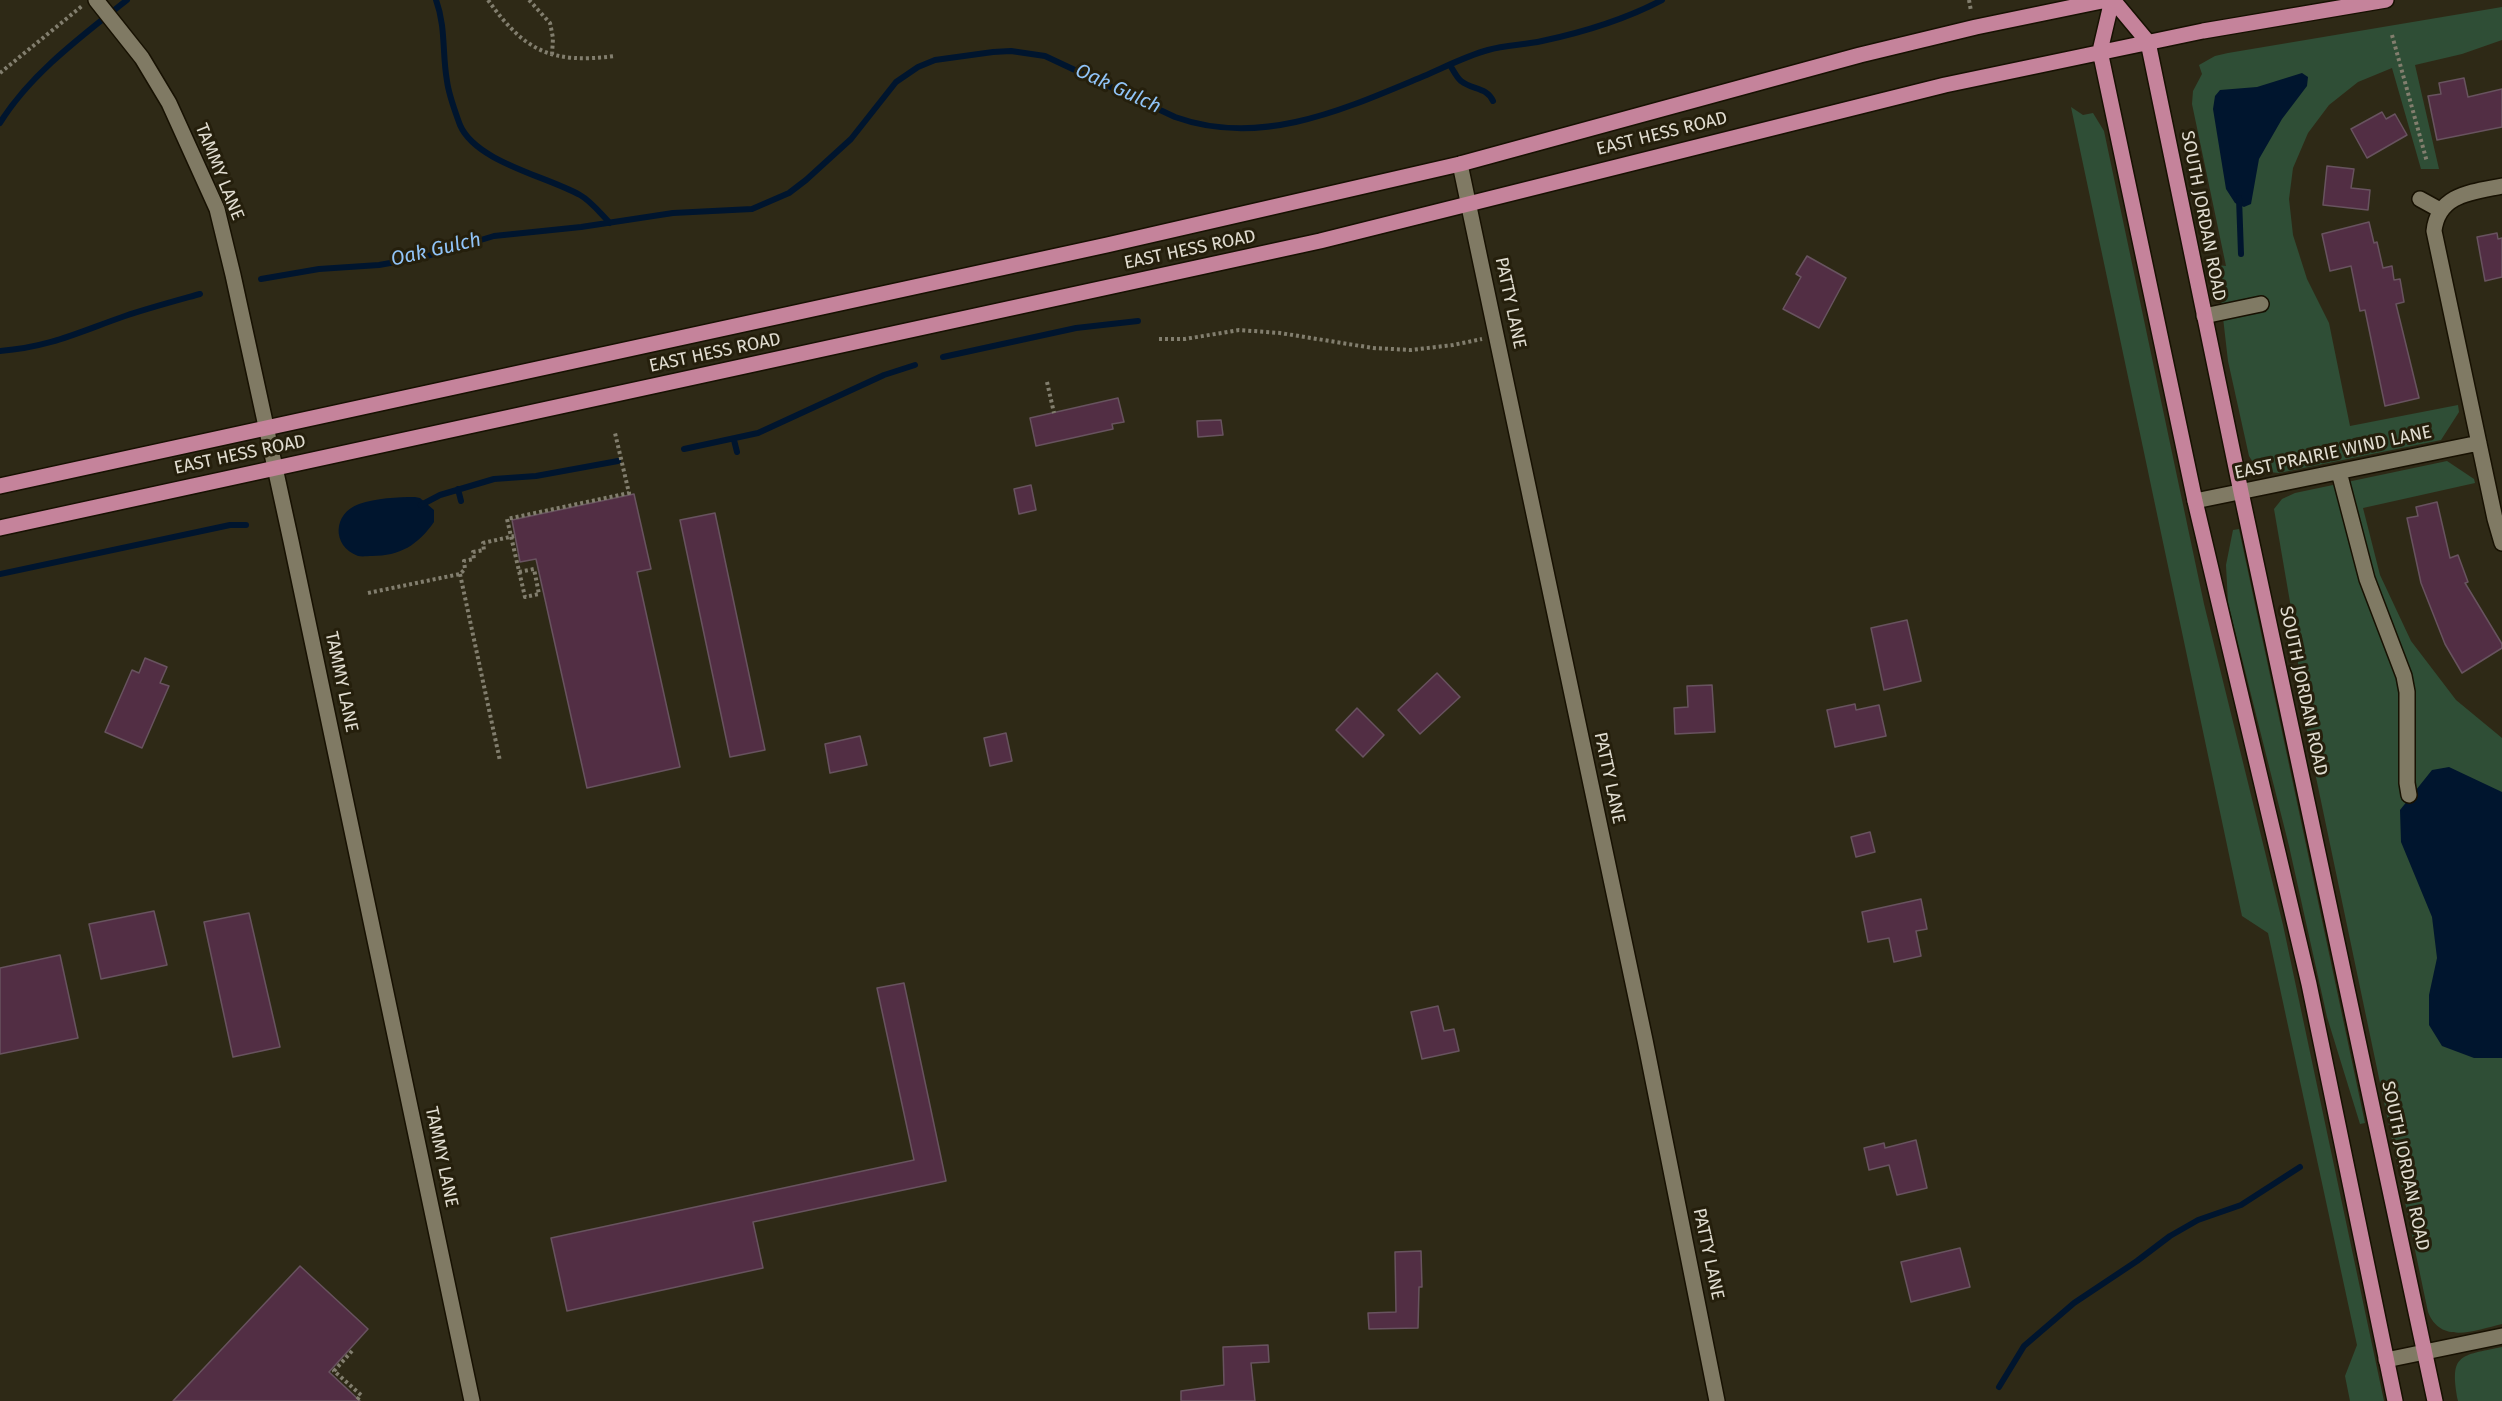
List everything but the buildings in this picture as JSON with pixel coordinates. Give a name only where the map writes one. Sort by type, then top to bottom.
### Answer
[{"type":"main road","name":"EAST HESS ROAD","points":[[0,486],[1096,248],[1460,164],[1860,55],[1976,27],[2107,0]]},
{"type":"main road","name":"SOUTH JORDAN ROAD","points":[[2112,0],[2148,42],[2241,492],[2435,1401]]},
{"type":"main road","name":"SOUTH JORDAN ROAD","points":[[2112,0],[2100,51],[2196,501],[2309,984],[2395,1401]]},
{"type":"main road","name":"EAST HESS ROAD","points":[[0,528],[1217,264],[1382,226],[1922,91],[2100,51],[2386,0]]},
{"type":"street","name":"TAMMY LANE","points":[[96,0],[142,58],[170,103],[217,209],[266,428],[472,1401]]},
{"type":"street","name":"PATTY LANE","points":[[1460,164],[1645,1040],[1717,1401]]},
{"type":"street","points":[[2502,186],[2457,196],[2447,202],[2435,221],[2436,239],[2502,543]]},
{"type":"street","points":[[2420,199],[2440,210]]},
{"type":"street","points":[[2204,316],[2261,304]]},
{"type":"street","name":"EAST PRAIRIE WIND LANE","points":[[2196,501],[2479,443]]},
{"type":"street","points":[[2339,472],[2367,579],[2404,676],[2407,692],[2409,795]]},
{"type":"street","points":[[2386,1360],[2502,1336]]},
{"type":"path","points":[[0,73],[89,0]]},
{"type":"path","points":[[488,0],[518,35],[531,45],[552,55],[570,59],[615,56]]},
{"type":"path","points":[[529,0],[550,23],[553,38],[552,55]]},
{"type":"path","points":[[2392,35],[2427,162]]},
{"type":"path","points":[[1159,339],[1185,339],[1239,330],[1280,333],[1373,348],[1411,350],[1453,345],[1497,335]]},
{"type":"path","points":[[1047,382],[1054,413]]},
{"type":"path","points":[[519,572],[534,568],[539,594],[525,597],[519,572],[513,536],[507,519],[629,493],[615,433]]},
{"type":"path","points":[[368,593],[460,574],[465,569],[464,561],[474,559],[473,552],[484,550],[483,543],[513,536]]},
{"type":"path","points":[[460,574],[500,761]]},
{"type":"path","points":[[352,1351],[334,1371],[361,1395],[356,1401]]},
{"type":"green space","points":[[2502,7],[2502,40],[2462,54],[2415,65],[2439,169],[2421,169],[2392,68],[2358,82],[2329,105],[2308,133],[2293,168],[2289,199],[2293,235],[2307,279],[2329,323],[2350,426],[2458,405],[2459,412],[2441,440],[2279,473],[2261,469],[2249,456],[2228,361],[2217,265],[2226,266],[2192,104],[2193,91],[2202,74],[2199,65],[2215,56],[2228,53]]},
{"type":"green space","points":[[2071,107],[2083,115],[2093,113],[2104,131],[2204,604],[2283,925],[2384,1401],[2350,1401],[2345,1376],[2357,1345],[2268,933],[2242,916]]},
{"type":"green space","points":[[2447,461],[2474,479],[2475,483],[2363,508],[2380,575],[2411,641],[2456,700],[2502,738],[2502,1324],[2460,1333],[2441,1329],[2428,1312],[2308,739],[2290,602],[2274,509],[2282,499],[2295,493]]},
{"type":"green space","points":[[2239,529],[2365,1123],[2360,1124],[2327,1017],[2289,846],[2228,603],[2226,565],[2233,530]]},
{"type":"green space","points":[[2502,1347],[2502,1401],[2458,1401],[2455,1374],[2461,1359],[2476,1352]]},
{"type":"water","points":[[2302,73],[2308,77],[2307,86],[2282,119],[2259,159],[2251,204],[2244,207],[2235,203],[2226,189],[2213,109],[2215,96],[2220,90],[2257,87]]},
{"type":"water","points":[[420,498],[434,510],[434,522],[415,543],[391,554],[363,556],[358,556],[343,545],[340,538],[340,522],[350,508],[372,500]]},
{"type":"water","points":[[2449,767],[2502,792],[2502,1058],[2474,1058],[2442,1046],[2429,1025],[2429,995],[2437,958],[2432,917],[2401,842],[2400,810],[2432,770]]},
{"type":"waterway","name":"Oak Gulch","points":[[0,123],[26,88],[58,56],[127,0]]},
{"type":"waterway","name":"Oak Gulch","points":[[436,0],[443,30],[449,92],[460,125],[468,138],[481,149],[513,167],[580,195],[610,223]]},
{"type":"waterway","name":"Oak Gulch","points":[[261,279],[319,269],[379,265],[424,257],[494,236],[581,227],[673,213],[752,209],[789,193],[806,180],[851,139],[896,82],[918,67],[935,60],[1011,51],[1045,56],[1175,117],[1207,125],[1239,128],[1271,126],[1333,112],[1480,52],[1542,41],[1588,29],[1633,14],[1662,0]]},
{"type":"waterway","points":[[1450,65],[1461,81],[1487,93],[1493,101]]},
{"type":"waterway","points":[[2239,198],[2241,254]]},
{"type":"waterway","name":"Oak Gulch","points":[[0,351],[49,342],[134,313],[200,294]]},
{"type":"waterway","points":[[943,357],[1076,328],[1138,321]]},
{"type":"waterway","points":[[684,449],[758,433],[884,375],[915,365]]},
{"type":"waterway","points":[[734,440],[737,452]]},
{"type":"waterway","points":[[421,505],[440,495],[494,479],[536,476],[618,461]]},
{"type":"waterway","points":[[458,489],[461,501]]},
{"type":"waterway","points":[[0,574],[230,525],[246,525]]},
{"type":"waterway","points":[[1999,1387],[2024,1346],[2074,1303],[2170,1236],[2198,1220],[2241,1205],[2300,1167]]}]
